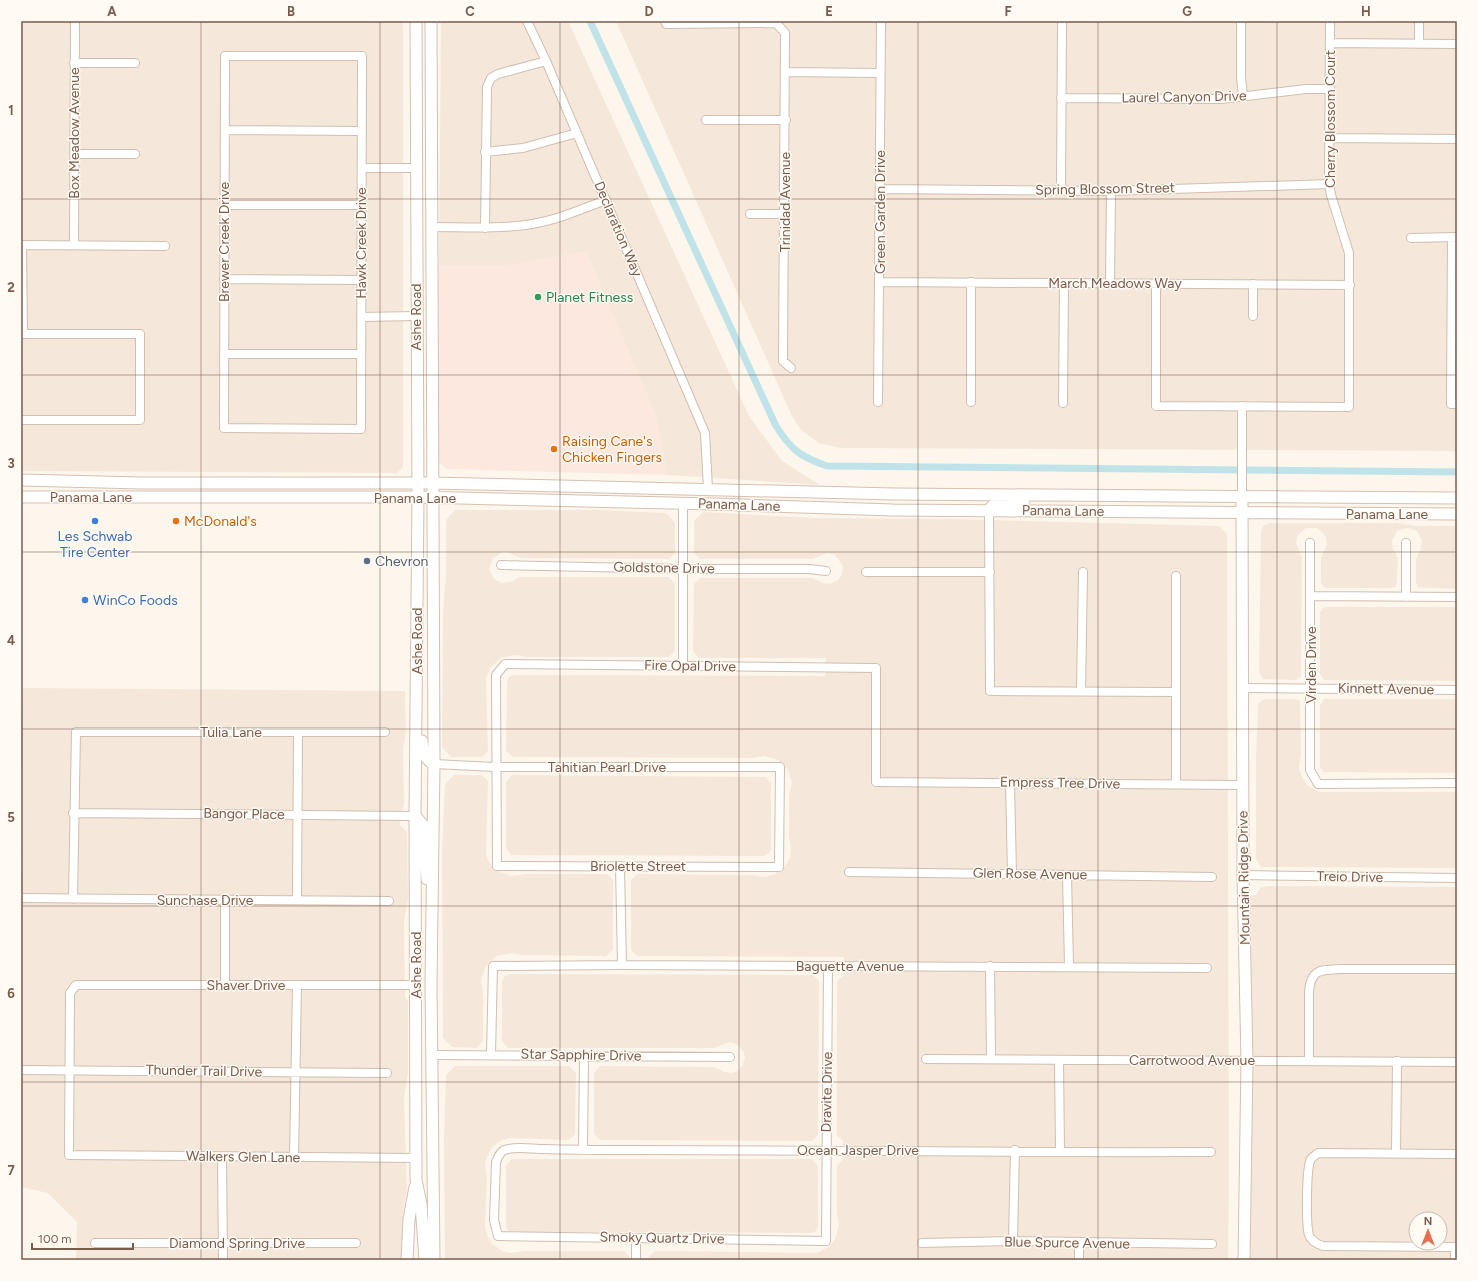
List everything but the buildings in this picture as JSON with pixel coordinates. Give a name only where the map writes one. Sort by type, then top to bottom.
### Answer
[{"type":"main road","name":"Ashe Road","points":[[416,21],[415,168],[418,497],[415,816],[416,1180],[421,1204],[425,1260]]},
{"type":"main road","name":"Ashe Road","points":[[431,21],[434,764],[432,1055],[434,1260]]},
{"type":"main road","name":"Panama Lane","points":[[21,480],[81,482],[433,483],[1041,495],[1457,498]]},
{"type":"main road","points":[[21,493],[26,488],[81,482]]},
{"type":"main road","points":[[683,503],[708,489]]},
{"type":"main road","points":[[990,511],[991,507],[998,502],[1036,502],[1041,495]]},
{"type":"main road","name":"Panama Lane","points":[[21,497],[433,497],[893,510],[1457,514]]},
{"type":"main road","name":"Mountain Ridge Drive","points":[[1242,497],[1243,875],[1247,1061],[1244,1260]]},
{"type":"main road","points":[[417,625],[423,635],[424,683],[433,696]]},
{"type":"main road","points":[[417,696],[421,700],[422,707],[423,753],[426,759],[434,764]]},
{"type":"main road","points":[[415,816],[423,825],[428,894],[432,900]]},
{"type":"main road","points":[[407,1260],[409,1219],[416,1180]]},
{"type":"street","name":"Box Meadow Avenue","points":[[74,245],[75,21]]},
{"type":"street","name":"Declaration Way","points":[[527,21],[577,132],[705,433],[708,489]]},
{"type":"street","name":"Green Garden Drive","points":[[878,402],[881,21]]},
{"type":"street","points":[[1061,190],[1062,21]]},
{"type":"street","points":[[1241,21],[1241,77],[1243,96]]},
{"type":"street","name":"Cherry Blossom Court","points":[[1242,406],[1350,407],[1349,253],[1329,184],[1330,21]]},
{"type":"street","points":[[1419,21],[1419,43]]},
{"type":"street","name":"Trinidad Avenue","points":[[665,22],[776,23],[785,33],[786,120],[784,361],[791,368]]},
{"type":"street","points":[[1330,43],[1457,44]]},
{"type":"street","name":"Hawk Creek Drive","points":[[225,56],[362,56],[361,429]]},
{"type":"street","name":"Brewer Creek Drive","points":[[225,56],[224,428],[361,429]]},
{"type":"street","points":[[485,228],[487,87],[492,78],[498,74],[546,61]]},
{"type":"street","points":[[74,63],[135,63]]},
{"type":"street","points":[[786,72],[880,73]]},
{"type":"street","name":"Laurel Canyon Drive","points":[[1061,98],[1210,99],[1306,89],[1330,89]]},
{"type":"street","points":[[706,120],[786,120]]},
{"type":"street","points":[[225,130],[362,131]]},
{"type":"street","points":[[485,152],[523,148],[577,132]]},
{"type":"street","points":[[1329,138],[1457,139]]},
{"type":"street","points":[[74,154],[134,154]]},
{"type":"street","points":[[362,168],[415,168]]},
{"type":"street","name":"Spring Blossom Street","points":[[880,189],[1110,191],[1329,184]]},
{"type":"street","points":[[1110,191],[1110,283]]},
{"type":"street","points":[[432,226],[485,228],[521,225],[556,219],[606,200]]},
{"type":"street","points":[[224,205],[361,205]]},
{"type":"street","points":[[750,214],[785,214]]},
{"type":"street","points":[[1411,238],[1454,237],[1454,404]]},
{"type":"street","points":[[21,420],[140,420],[140,334],[22,334],[21,245],[165,246]]},
{"type":"street","points":[[224,279],[361,280]]},
{"type":"street","name":"March Meadows Way","points":[[879,282],[1350,285]]},
{"type":"street","points":[[971,402],[972,282]]},
{"type":"street","points":[[1063,403],[1064,283]]},
{"type":"street","points":[[1156,283],[1156,406],[1242,406],[1242,497]]},
{"type":"street","points":[[1253,284],[1253,316]]},
{"type":"street","points":[[361,317],[416,316]]},
{"type":"street","points":[[224,354],[361,354]]},
{"type":"street","points":[[683,503],[683,666]]},
{"type":"street","points":[[990,511],[990,691],[1176,692]]},
{"type":"street","name":"Virden Drive","points":[[1310,543],[1310,770],[1318,784],[1457,783]]},
{"type":"street","points":[[1406,543],[1406,597]]},
{"type":"street","name":"Goldstone Drive","points":[[501,565],[683,569],[803,568],[826,571]]},
{"type":"street","points":[[866,572],[990,572]]},
{"type":"street","points":[[1081,692],[1083,572]]},
{"type":"street","points":[[1176,576],[1176,784]]},
{"type":"street","points":[[1310,596],[1457,597]]},
{"type":"street","name":"Fire Opal Drive","points":[[495,767],[496,675],[505,664],[876,668],[876,782]]},
{"type":"street","name":"Kinnett Avenue","points":[[1243,688],[1457,690]]},
{"type":"street","name":"Tulia Lane","points":[[73,813],[76,732],[385,732]]},
{"type":"street","points":[[297,900],[298,732]]},
{"type":"street","name":"Tahitian Pearl Drive","points":[[434,764],[495,767],[780,767],[779,867]]},
{"type":"street","name":"Briolette Street","points":[[495,767],[497,866],[779,867]]},
{"type":"street","name":"Empress Tree Drive","points":[[876,782],[1243,785]]},
{"type":"street","points":[[1010,783],[1012,874]]},
{"type":"street","points":[[73,813],[73,899]]},
{"type":"street","name":"Bangor Place","points":[[73,813],[415,816]]},
{"type":"street","points":[[620,866],[622,965]]},
{"type":"street","name":"Glen Rose Avenue","points":[[849,872],[1212,876]]},
{"type":"street","points":[[1067,875],[1069,966]]},
{"type":"street","name":"Treio Drive","points":[[1243,875],[1457,878]]},
{"type":"street","name":"Sunchase Drive","points":[[21,898],[388,901]]},
{"type":"street","points":[[225,900],[225,985]]},
{"type":"street","name":"Baguette Avenue","points":[[491,1054],[493,966],[1069,966],[1207,968]]},
{"type":"street","points":[[990,966],[992,1059]]},
{"type":"street","name":"Dravite Drive","points":[[826,1241],[828,967]]},
{"type":"street","points":[[1309,1060],[1309,992],[1310,981],[1315,972],[1340,969],[1457,969]]},
{"type":"street","name":"Shaver Drive","points":[[70,1070],[70,993],[76,985],[416,985]]},
{"type":"street","points":[[294,1158],[297,985]]},
{"type":"street","name":"Star Sapphire Drive","points":[[432,1055],[491,1054],[730,1057]]},
{"type":"street","points":[[583,1150],[584,1055]]},
{"type":"street","name":"Carrotwood Avenue","points":[[926,1059],[1457,1062]]},
{"type":"street","points":[[1060,1060],[1060,1152]]},
{"type":"street","points":[[1396,1153],[1398,1061]]},
{"type":"street","name":"Thunder Trail Drive","points":[[21,1070],[387,1073]]},
{"type":"street","name":"Walkers Glen Lane","points":[[70,1070],[69,1155],[416,1158]]},
{"type":"street","name":"Ocean Jasper Drive","points":[[498,1236],[494,1220],[496,1162],[504,1150],[517,1148],[583,1150],[1015,1150],[1060,1152],[1211,1152]]},
{"type":"street","points":[[1013,1241],[1015,1150]]},
{"type":"street","points":[[1455,1260],[1456,1247],[1346,1247],[1323,1246],[1315,1243],[1309,1236],[1307,1225],[1308,1170],[1311,1159],[1318,1153],[1457,1154]]},
{"type":"street","points":[[222,1157],[223,1260]]},
{"type":"street","name":"Smoky Quartz Drive","points":[[498,1236],[826,1241]]},
{"type":"street","points":[[636,1238],[636,1260]]},
{"type":"street","name":"Blue Spurce Avenue","points":[[922,1243],[1013,1241],[1212,1244]]},
{"type":"street","name":"Diamond Spring Drive","points":[[95,1243],[356,1243]]},
{"type":"street","points":[[1079,1243],[1079,1260]]},
{"type":"shaded area","points":[[21,21],[403,21],[403,467],[397,473],[21,471]]},
{"type":"shaded area","points":[[441,21],[568,21],[749,416],[782,461],[820,485],[667,475],[656,417],[586,252],[510,265],[439,265]]},
{"type":"shaded area","points":[[616,21],[1457,21],[1457,451],[840,448],[819,443],[801,430],[791,414]]},
{"type":"shaded area","points":[[586,252],[656,417],[667,475],[447,469],[437,460],[439,265],[510,265]]},
{"type":"shaded area","points":[[455,510],[602,510],[666,513],[675,523],[675,553],[669,559],[520,558],[507,552],[502,552],[493,558],[489,570],[494,579],[502,583],[510,582],[520,577],[669,577],[675,584],[675,651],[669,657],[527,657],[515,655],[501,658],[491,667],[486,678],[488,751],[482,757],[451,757],[442,747],[443,612],[446,575],[446,520]]},
{"type":"shaded area","points":[[703,512],[813,518],[953,519],[1219,526],[1227,534],[1228,1260],[649,1260],[649,1257],[655,1251],[817,1253],[830,1246],[835,1239],[839,1225],[837,1213],[837,1166],[843,1159],[843,1141],[837,1135],[837,981],[844,975],[844,957],[637,956],[631,950],[631,880],[637,874],[751,875],[764,877],[774,875],[785,866],[790,858],[791,848],[789,836],[789,796],[792,783],[788,770],[778,760],[764,756],[751,758],[513,757],[506,751],[507,682],[509,677],[514,675],[825,676],[826,658],[699,658],[693,651],[694,584],[700,578],[812,578],[823,583],[830,584],[838,580],[842,574],[843,566],[835,555],[827,553],[812,559],[700,559],[694,553],[694,521]]},
{"type":"shaded area","points":[[1270,523],[1397,523],[1417,526],[1457,526],[1457,589],[1418,587],[1416,582],[1416,559],[1421,548],[1422,540],[1417,531],[1407,528],[1397,531],[1392,541],[1393,548],[1398,559],[1397,582],[1395,587],[1325,588],[1321,583],[1321,558],[1327,545],[1326,537],[1317,528],[1306,528],[1298,535],[1296,543],[1302,558],[1301,676],[1297,680],[1263,679],[1259,671],[1261,532],[1263,526]]},
{"type":"shaded area","points":[[1325,607],[1457,607],[1457,681],[1324,680],[1320,674],[1320,613]]},
{"type":"shaded area","points":[[23,688],[405,691],[406,733],[403,749],[404,802],[400,825],[407,832],[408,899],[404,922],[405,997],[408,1001],[408,1073],[404,1099],[407,1189],[403,1212],[404,1260],[76,1260],[77,1222],[48,1193],[21,1187]]},
{"type":"shaded area","points":[[1265,699],[1295,699],[1300,701],[1301,753],[1299,768],[1307,785],[1319,792],[1457,792],[1457,868],[1261,867],[1256,859],[1256,759],[1258,705]]},
{"type":"shaded area","points":[[1324,699],[1457,699],[1457,773],[1324,772],[1320,767],[1320,705]]},
{"type":"shaded area","points":[[454,775],[482,775],[488,781],[486,855],[490,864],[497,871],[512,876],[526,874],[607,874],[613,880],[613,950],[606,956],[522,955],[511,953],[497,956],[486,966],[481,979],[483,994],[483,1041],[477,1048],[452,1047],[443,1038],[442,849],[445,784]]},
{"type":"shaded area","points":[[512,775],[766,777],[771,784],[771,849],[769,853],[763,856],[511,855],[506,848],[506,782]]},
{"type":"shaded area","points":[[1266,886],[1457,887],[1457,1260],[1243,1260],[1243,895],[1256,895],[1260,888]]},
{"type":"shaded area","points":[[510,974],[813,975],[819,981],[818,1135],[812,1141],[600,1140],[594,1134],[594,1073],[600,1066],[714,1067],[725,1072],[732,1073],[739,1070],[743,1064],[745,1057],[743,1051],[738,1045],[730,1042],[714,1048],[508,1048],[502,1041],[502,981],[505,976]]},
{"type":"shaded area","points":[[455,1066],[569,1066],[576,1073],[575,1134],[569,1140],[509,1138],[500,1141],[492,1147],[488,1155],[485,1164],[487,1178],[485,1227],[492,1244],[502,1251],[510,1253],[525,1251],[624,1251],[630,1257],[630,1260],[445,1260],[444,1139],[446,1075]]},
{"type":"shaded area","points":[[512,1159],[812,1159],[818,1166],[818,1226],[816,1231],[812,1233],[512,1232],[507,1230],[506,1225],[506,1165]]},
{"type":"green space","points":[[21,692],[23,692],[22,801],[21,801]]},
{"type":"waterway","points":[[590,21],[776,426],[792,447],[803,456],[827,466],[1457,472]]},
{"type":"place","name":"Planet Fitness","points":[[538,297]]},
{"type":"place","name":"Raising Cane's Chicken Fingers","points":[[554,449]]},
{"type":"place","name":"Les Schwab Tire Center","points":[[95,521]]},
{"type":"place","name":"McDonald's","points":[[176,521]]},
{"type":"place","name":"Chevron","points":[[367,561]]},
{"type":"place","name":"WinCo Foods","points":[[85,600]]}]
